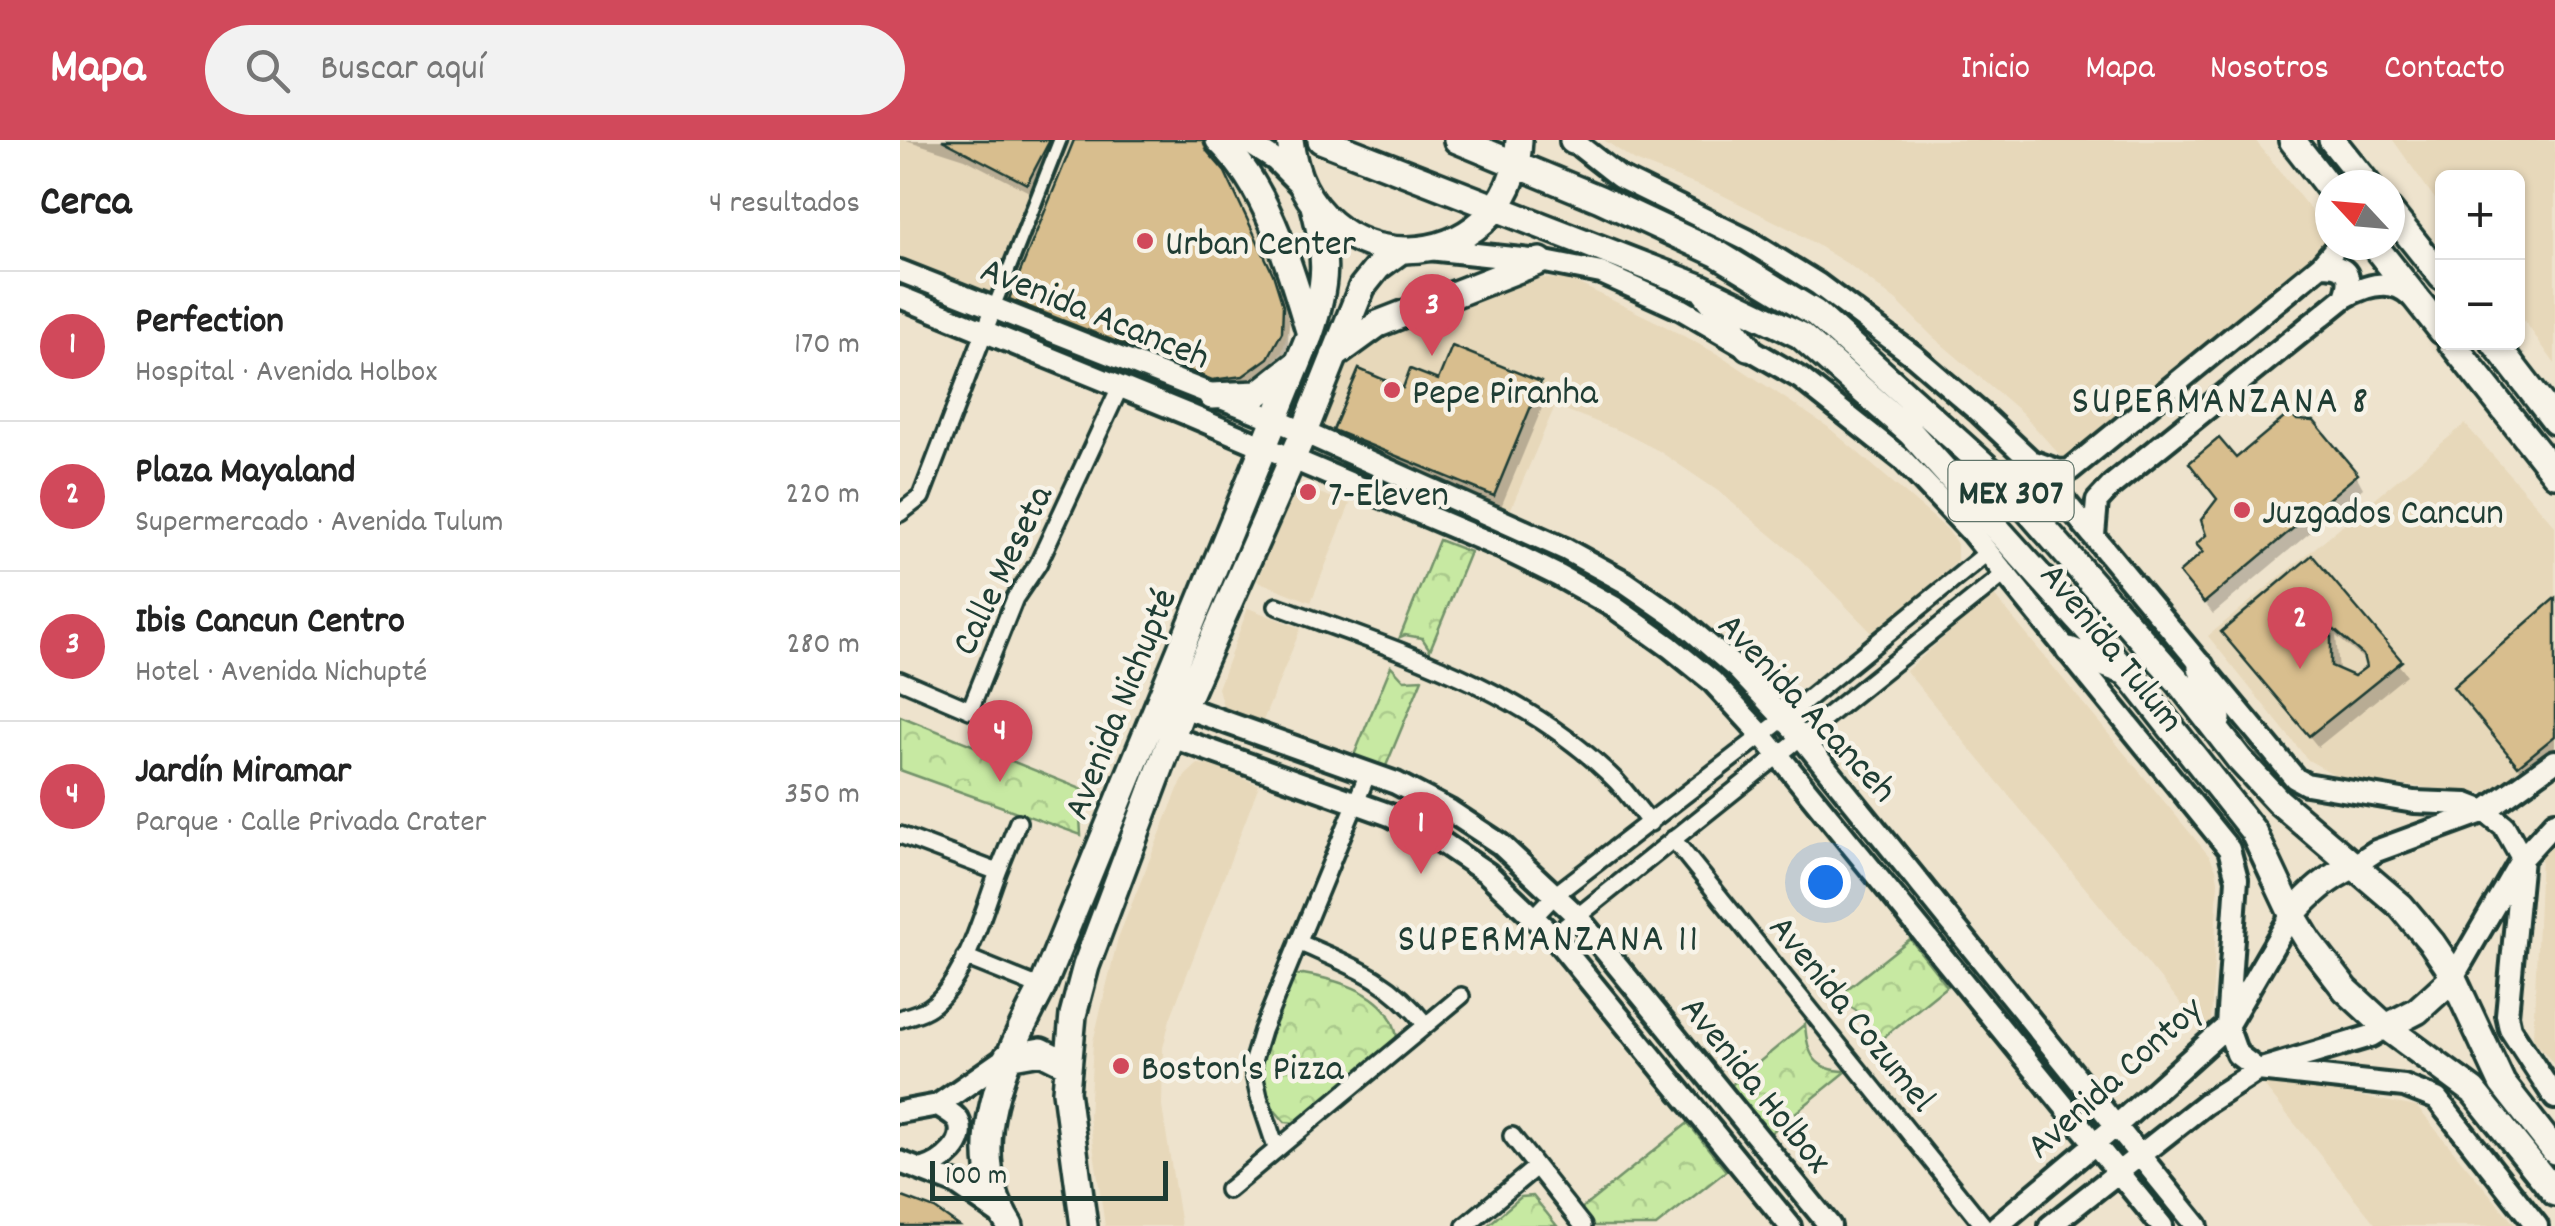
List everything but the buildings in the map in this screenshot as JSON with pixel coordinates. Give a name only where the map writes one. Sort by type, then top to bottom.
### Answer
[{"type":"main road","points":[[1219,140],[1232,153],[1260,199],[1295,284],[1310,334]]},
{"type":"main road","name":"Avenida Nichupté","points":[[1007,1222],[991,1182],[988,1156],[994,1096],[1006,1057],[1042,988],[1310,334],[1326,264],[1308,197],[1292,158],[1290,140]]},
{"type":"main road","name":"Avenida Tulum","points":[[1321,140],[1702,288],[1800,335],[1910,432],[2126,672],[2253,831],[2292,914],[2346,990],[2386,1027]]},
{"type":"main road","name":"Avenida Tulum","points":[[1457,140],[1518,152],[1718,254],[1814,313],[2006,485],[2155,654],[2238,759],[2278,801],[2401,906],[2432,943],[2452,979]]},
{"type":"main road","points":[[2292,140],[2315,170]]},
{"type":"main road","points":[[2332,140],[2356,170]]},
{"type":"main road","points":[[1308,197],[1352,238],[1400,251],[1429,248],[1462,235],[1494,208],[1506,191],[1518,152]]},
{"type":"main road","points":[[2405,231],[2435,269]]},
{"type":"main road","name":"Avenida Nichupté","points":[[1084,1226],[1068,1122],[1067,1064],[1076,1001],[1086,966],[1183,706],[1293,459],[1362,287],[1400,251]]},
{"type":"main road","points":[[2386,260],[2435,323]]},
{"type":"main road","points":[[1334,356],[1378,324],[1540,261]]},
{"type":"main road","points":[[1702,288],[1748,348]]},
{"type":"main road","points":[[2457,350],[2555,474]]},
{"type":"main road","points":[[2500,350],[2555,421]]},
{"type":"main road","points":[[1212,396],[1258,394],[1296,365]]},
{"type":"main road","points":[[2070,650],[2126,672]]},
{"type":"main road","points":[[2201,667],[2212,707],[2238,759]]},
{"type":"main road","points":[[2292,914],[2322,883],[2352,866]]},
{"type":"main road","points":[[2555,1152],[2502,1083],[2452,979],[2417,1011],[2386,1027],[2474,1091],[2555,1193]]},
{"type":"main road","points":[[1042,988],[1059,1002],[1076,1001]]},
{"type":"main road","points":[[1006,1057],[1041,1051],[1067,1064]]},
{"type":"street","points":[[900,513],[922,497],[1060,140]]},
{"type":"street","points":[[1244,140],[1275,160],[1308,197]]},
{"type":"street","name":"Avenida Tulum","points":[[1573,140],[1619,177],[1747,240],[1818,284],[1914,356],[2031,461],[2285,769],[2306,784],[2414,802],[2467,804],[2485,810]]},
{"type":"street","name":"Avenida Tulum","points":[[1429,248],[1540,261],[1601,273],[1681,309],[1800,378],[1902,459],[2007,572],[2229,849],[2238,879],[2226,1026]]},
{"type":"street","points":[[2031,461],[2059,471],[2070,470],[2326,260]]},
{"type":"street","points":[[2321,266],[2336,265],[2346,272],[2350,284],[2345,297]]},
{"type":"street","name":"Avenida Acanceh","points":[[900,271],[1304,432],[1504,519],[1625,582],[1677,618],[1736,669],[1802,738],[2198,1226]]},
{"type":"street","points":[[2094,536],[2097,501],[2112,485],[2345,297],[2365,286],[2385,284],[2403,288],[2425,310]]},
{"type":"street","name":"Avenida Acanceh","points":[[900,297],[1500,547],[1614,607],[1712,681],[1761,734],[2162,1226]]},
{"type":"street","name":"Calle Meseta","points":[[900,680],[970,710],[1015,598],[1038,564],[1120,387]]},
{"type":"street","points":[[2085,457],[2091,480],[2102,486],[2112,485]]},
{"type":"street","points":[[1535,916],[1556,894],[1783,719],[1988,552]]},
{"type":"street","points":[[1553,936],[2007,572]]},
{"type":"street","points":[[1278,606],[1495,692],[1548,725],[1615,780],[1650,823]]},
{"type":"street","name":"Avenida Holbox","points":[[1183,706],[1396,782],[1500,844],[1576,915],[1830,1226]]},
{"type":"street","name":"Avenida Holbox","points":[[1172,737],[1356,801],[1440,841],[1487,873],[1553,936],[1790,1226]]},
{"type":"street","points":[[2352,866],[2376,851],[2485,810],[2555,762]]},
{"type":"street","points":[[1276,1148],[1258,1097],[1252,1064],[1368,773]]},
{"type":"street","points":[[2485,810],[2504,826],[2522,858],[2507,1015],[2510,1030],[2555,1098]]},
{"type":"street","points":[[900,1019],[928,1009],[945,993],[965,957],[1018,822]]},
{"type":"street","points":[[2452,979],[2522,858],[2555,822]]},
{"type":"street","points":[[900,835],[998,872]]},
{"type":"street","name":"Avenida Cozumel","points":[[1672,839],[1984,1226]]},
{"type":"street","name":"Avenida Contoy","points":[[1997,1226],[2226,1026],[2292,914]]},
{"type":"street","points":[[1298,942],[1377,977],[1404,998],[1426,1025]]},
{"type":"street","points":[[965,957],[1042,988]]},
{"type":"street","points":[[1228,1190],[1460,996]]},
{"type":"street","points":[[2226,1026],[2237,1054],[2258,1070],[2404,1086],[2436,1099],[2537,1226]]},
{"type":"street","name":"Avenida Contoy","points":[[2050,1226],[2205,1104],[2258,1070],[2371,1036],[2386,1027]]},
{"type":"street","points":[[900,1112],[938,1105],[1006,1057]]},
{"type":"street","points":[[924,1169],[942,1163],[960,1132],[957,1118],[938,1105]]},
{"type":"street","points":[[1512,1136],[1583,1226]]},
{"type":"street","points":[[900,1162],[957,1184],[1007,1222]]},
{"type":"street","points":[[1465,1226],[1536,1167]]},
{"type":"shaded area","name":"Urban Center","points":[[900,140],[1212,140],[1262,222],[1282,276],[1290,325],[1282,352],[1260,374],[1238,384],[1203,386],[900,257]]},
{"type":"shaded area","points":[[1604,140],[2255,140],[2315,216],[2315,257],[2066,462],[2021,412],[1898,302],[1851,266],[1794,231],[1720,194],[1635,161]]},
{"type":"shaded area","points":[[2393,140],[2555,140],[2555,364],[2525,322],[2525,170],[2435,170],[2435,199]]},
{"type":"shaded area","points":[[1543,278],[1571,280],[1659,323],[1723,357],[1828,427],[1948,530],[1957,544],[1957,561],[1874,635],[1800,559],[1718,491],[1659,451],[1555,406],[1506,520],[1324,436],[1321,419],[1328,400],[1350,351],[1365,340],[1517,283]]},
{"type":"shaded area","points":[[2465,424],[2555,526],[2555,749],[2495,794],[2344,780],[2308,760],[2208,636]]},
{"type":"shaded area","points":[[1302,492],[1319,493],[1350,504],[1311,602],[1257,581],[1286,505]]},
{"type":"shaded area","points":[[1993,594],[2216,869],[2211,1021],[2206,1034],[1906,671]]},
{"type":"shaded area","points":[[1248,608],[1301,628],[1260,728],[1224,710],[1218,688]]},
{"type":"shaded area","points":[[1198,764],[1211,765],[1259,785],[1170,1019],[1163,1048],[1162,1107],[1181,1226],[1105,1226],[1089,1117],[1093,1042],[1118,938],[1178,789]]},
{"type":"shaded area","points":[[2555,838],[2555,1066],[2533,1038],[2541,855]]},
{"type":"shaded area","points":[[2257,1077],[2417,1107],[2516,1226],[2377,1226]]},
{"type":"green space","points":[[1439,540],[1470,552],[1430,650],[1422,638],[1400,637]]},
{"type":"green space","points":[[1391,666],[1404,680],[1422,679],[1381,778],[1350,765]]},
{"type":"green space","points":[[900,716],[1096,795],[1080,816],[1081,835],[900,770]]},
{"type":"green space","points":[[1910,939],[1947,986],[1870,1048],[1869,1030],[1862,1016],[1832,1001]]},
{"type":"green space","points":[[1303,974],[1347,985],[1374,1000],[1393,1022],[1397,1037],[1390,1047],[1296,1123],[1285,1122],[1269,1103],[1261,1087],[1259,1068],[1275,1012],[1295,976]]},
{"type":"green space","points":[[1805,1024],[1814,1059],[1827,1068],[1847,1071],[1762,1140],[1723,1092]]},
{"type":"green space","points":[[1688,1123],[1726,1171],[1656,1226],[1592,1226],[1580,1210]]},
{"type":"green space","points":[[1533,1196],[1557,1226],[1487,1226],[1521,1197]]},
{"type":"place","name":"Urban Center","points":[[1145,241]]},
{"type":"place","name":"Ibis Cancun Centro","points":[[1432,356]]},
{"type":"place","name":"Pepe Piranha","points":[[1392,390]]},
{"type":"place","name":"7-Eleven","points":[[1308,492]]},
{"type":"place","name":"Juzgados Cancun","points":[[2242,510]]},
{"type":"place","name":"Plaza Mayaland","points":[[2300,669]]},
{"type":"place","name":"Jardín Miramar","points":[[1000,782]]},
{"type":"place","name":"Perfection","points":[[1421,874]]},
{"type":"place","name":"Boston's Pizza","points":[[1121,1066]]},
{"type":"district","name":"SUPERMANZANA 8","points":[[2221,398]]},
{"type":"district","name":"SUPERMANZANA 11","points":[[1549,936]]}]
